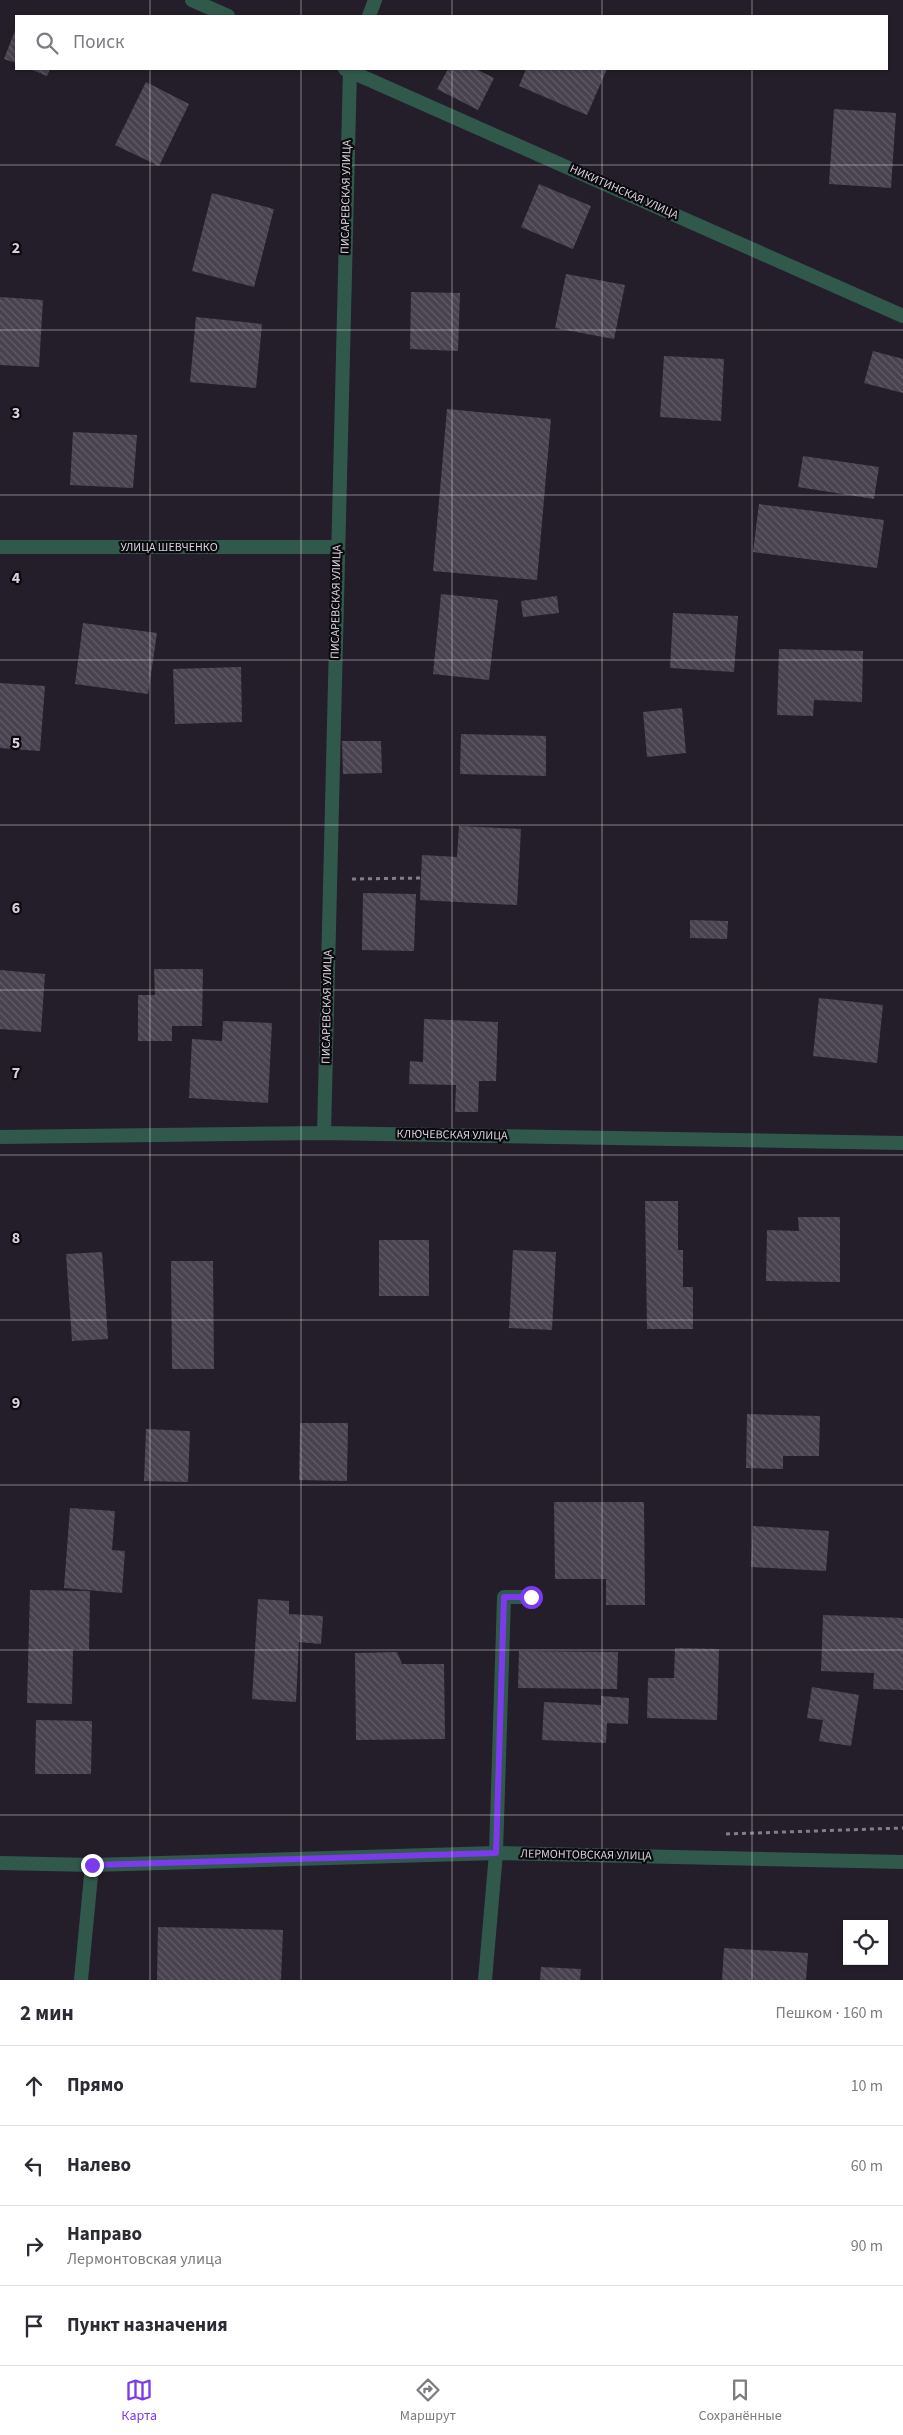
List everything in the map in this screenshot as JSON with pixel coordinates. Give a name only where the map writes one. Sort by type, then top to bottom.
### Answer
[{"type":"street","points":[[192,0],[226,15]]},
{"type":"street","points":[[369,15],[375,0]]},
{"type":"street","name":"ПИСАРЕВСКАЯ УЛИЦА","points":[[324,1133],[348,70]]},
{"type":"street","name":"НИКИТИНСКАЯ УЛИЦА","points":[[350,70],[903,316]]},
{"type":"street","name":"УЛИЦА ШЕВЧЕНКО","points":[[0,547],[338,547]]},
{"type":"street","name":"КЛЮЧЕВСКАЯ УЛИЦА","points":[[0,1138],[324,1133],[903,1143]]},
{"type":"street","points":[[485,1980],[496,1853],[504,1597],[531,1597]]},
{"type":"street","name":"ЛЕРМОНТОВСКАЯ УЛИЦА","points":[[0,1863],[92,1865],[496,1853],[903,1862]]},
{"type":"street","points":[[81,1980],[92,1865]]},
{"type":"path","points":[[330,879],[421,878]]},
{"type":"building","points":[[15,31],[15,63],[4,59]]},
{"type":"building","points":[[32,70],[50,70],[47,76]]},
{"type":"building","points":[[447,70],[478,70],[494,78],[478,110],[437,89]]},
{"type":"building","points":[[526,70],[607,70],[587,115],[519,86]]},
{"type":"building","points":[[146,82],[189,104],[159,166],[115,145]]},
{"type":"building","points":[[834,109],[896,113],[891,188],[829,184]]},
{"type":"building","points":[[539,184],[591,206],[573,249],[521,227]]},
{"type":"building","points":[[212,193],[274,209],[254,287],[192,271]]},
{"type":"building","points":[[566,274],[625,285],[614,339],[555,328]]},
{"type":"building","points":[[411,292],[460,293],[458,351],[410,349]]},
{"type":"building","points":[[0,297],[43,300],[39,367],[0,365]]},
{"type":"building","points":[[196,317],[262,324],[256,388],[190,382]]},
{"type":"building","points":[[873,351],[903,359],[903,393],[864,383]]},
{"type":"building","points":[[664,356],[724,359],[721,421],[660,417]]},
{"type":"building","points":[[447,409],[551,419],[537,580],[433,571]]},
{"type":"building","points":[[73,432],[137,435],[133,488],[70,485]]},
{"type":"building","points":[[803,456],[879,467],[874,499],[798,487]]},
{"type":"building","points":[[759,504],[884,520],[877,568],[753,552]]},
{"type":"building","points":[[441,594],[498,600],[489,680],[433,674]]},
{"type":"building","points":[[557,596],[559,613],[523,617],[521,601]]},
{"type":"building","points":[[673,613],[738,616],[734,672],[670,668]]},
{"type":"building","points":[[83,623],[157,633],[148,694],[75,684]]},
{"type":"building","points":[[779,649],[863,651],[862,702],[814,700],[813,716],[777,715]]},
{"type":"building","points":[[241,667],[242,722],[175,724],[173,669]]},
{"type":"building","points":[[0,683],[45,686],[40,751],[0,748]]},
{"type":"building","points":[[682,708],[686,753],[647,757],[643,712]]},
{"type":"building","points":[[461,734],[546,736],[546,776],[460,774]]},
{"type":"building","points":[[342,741],[381,741],[382,773],[343,774]]},
{"type":"building","points":[[459,826],[521,829],[517,905],[420,900],[422,855],[457,857]]},
{"type":"building","points":[[363,893],[416,894],[414,951],[362,950]]},
{"type":"building","points":[[690,920],[728,921],[727,939],[690,938]]},
{"type":"building","points":[[154,969],[203,969],[202,1026],[172,1026],[172,1041],[138,1041],[138,995],[155,995]]},
{"type":"building","points":[[0,970],[45,974],[41,1032],[0,1029]]},
{"type":"building","points":[[819,998],[883,1005],[877,1063],[813,1056]]},
{"type":"building","points":[[424,1019],[498,1022],[496,1081],[479,1081],[478,1112],[455,1112],[456,1085],[409,1084],[410,1061],[423,1062]]},
{"type":"building","points":[[223,1021],[272,1023],[268,1103],[189,1098],[192,1039],[222,1041]]},
{"type":"building","points":[[645,1201],[678,1201],[678,1250],[683,1250],[683,1287],[693,1287],[693,1329],[647,1329]]},
{"type":"building","points":[[798,1217],[840,1217],[840,1282],[766,1281],[767,1230],[799,1231]]},
{"type":"building","points":[[379,1240],[429,1240],[429,1296],[379,1296]]},
{"type":"building","points":[[513,1250],[556,1252],[552,1330],[509,1328]]},
{"type":"building","points":[[102,1252],[108,1339],[72,1341],[66,1254]]},
{"type":"building","points":[[171,1261],[213,1261],[214,1369],[172,1369]]},
{"type":"building","points":[[747,1414],[820,1416],[819,1456],[783,1456],[783,1469],[746,1468]]},
{"type":"building","points":[[300,1423],[348,1423],[347,1481],[299,1480]]},
{"type":"building","points":[[146,1429],[190,1431],[188,1482],[144,1481]]},
{"type":"building","points":[[554,1502],[644,1502],[645,1605],[606,1605],[606,1579],[555,1579]]},
{"type":"building","points":[[70,1508],[115,1511],[112,1550],[125,1551],[122,1593],[64,1588]]},
{"type":"building","points":[[753,1526],[829,1531],[826,1571],[751,1567]]},
{"type":"building","points":[[30,1590],[90,1591],[89,1650],[73,1649],[72,1704],[27,1703]]},
{"type":"building","points":[[258,1599],[289,1601],[289,1614],[323,1616],[321,1644],[299,1642],[296,1702],[252,1699]]},
{"type":"building","points":[[823,1615],[903,1618],[903,1690],[873,1689],[874,1673],[821,1671]]},
{"type":"building","points":[[675,1648],[719,1649],[717,1720],[647,1718],[648,1678],[674,1678]]},
{"type":"building","points":[[519,1651],[618,1652],[617,1689],[518,1688]]},
{"type":"building","points":[[397,1652],[402,1664],[444,1664],[445,1739],[356,1740],[355,1653]]},
{"type":"building","points":[[812,1687],[859,1695],[851,1746],[819,1741],[823,1720],[807,1718]]},
{"type":"building","points":[[601,1696],[629,1698],[628,1724],[607,1723],[606,1743],[542,1740],[544,1702],[601,1705]]},
{"type":"building","points":[[36,1720],[92,1721],[91,1774],[35,1774]]},
{"type":"building","points":[[158,1927],[283,1930],[281,1980],[157,1980]]},
{"type":"building","points":[[724,1948],[808,1953],[806,1980],[722,1980]]},
{"type":"building","points":[[541,1967],[581,1969],[580,1980],[540,1980]]},
{"type":"route","points":[[92,1865],[496,1853],[504,1597],[531,1597]]}]
